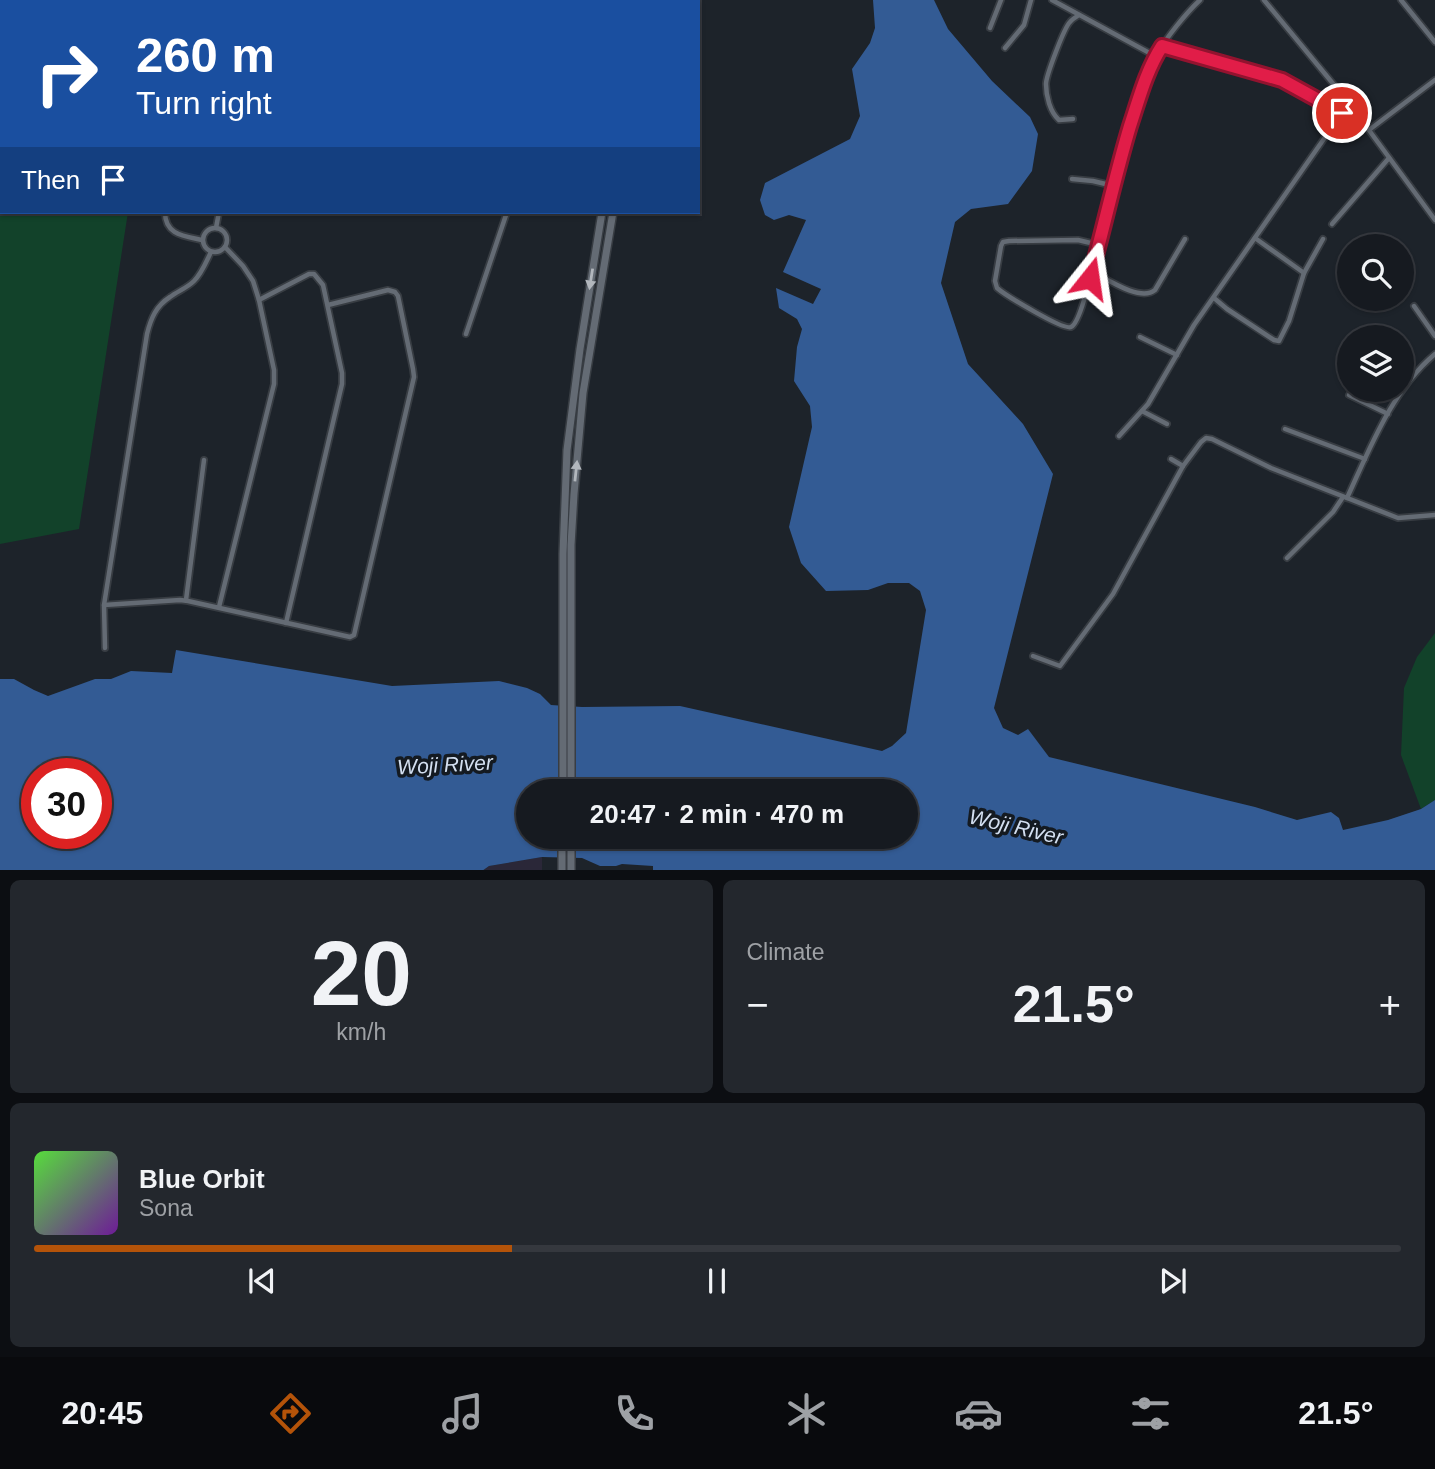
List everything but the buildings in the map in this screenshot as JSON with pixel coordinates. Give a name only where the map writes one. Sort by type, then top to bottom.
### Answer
[{"type":"main road","points":[[571,779],[564,554],[567,450],[602,214]]},
{"type":"main road","points":[[563,779],[574,494],[583,393],[613,214]]},
{"type":"main road","points":[[562,849],[562,870]]},
{"type":"main road","points":[[571,849],[571,870]]},
{"type":"street","points":[[989,28],[1000,0]]},
{"type":"street","points":[[1004,48],[1024,25],[1031,0]]},
{"type":"street","points":[[1052,0],[1155,56]]},
{"type":"street","points":[[1187,0],[1193,6]]},
{"type":"street","points":[[1098,245],[1078,240],[1003,242],[995,281],[997,288],[1052,321],[1067,327],[1074,325],[1079,314],[1143,85],[1155,56],[1200,0]]},
{"type":"street","points":[[1264,0],[1349,103],[1435,220]]},
{"type":"street","points":[[1401,0],[1435,42]]},
{"type":"street","points":[[1073,119],[1059,120],[1055,117],[1049,104],[1046,82],[1064,32],[1069,23],[1079,15]]},
{"type":"street","points":[[1162,46],[1282,80],[1342,113]]},
{"type":"street","points":[[1368,130],[1435,80]]},
{"type":"street","points":[[1119,436],[1142,411],[1194,325],[1349,103]]},
{"type":"street","points":[[1332,224],[1389,158]]},
{"type":"street","points":[[1072,179],[1114,186]]},
{"type":"street","points":[[165,214],[167,223],[178,235],[202,240]]},
{"type":"street","points":[[216,228],[219,214]]},
{"type":"street","points":[[466,334],[506,214]]},
{"type":"street","points":[[216,228],[225,234],[225,247],[211,252],[202,240],[206,232],[216,228]]},
{"type":"street","points":[[1255,238],[1304,274]]},
{"type":"street","points":[[1091,271],[1132,292],[1150,295],[1185,239]]},
{"type":"street","points":[[1214,298],[1238,317],[1279,341],[1289,321],[1304,274],[1323,239]]},
{"type":"street","points":[[219,607],[274,384],[274,370],[260,300],[253,281],[225,247]]},
{"type":"street","points":[[105,648],[104,605],[151,317],[169,297],[185,288],[200,274],[211,252]]},
{"type":"street","points":[[260,300],[309,274],[314,274],[323,285],[342,373],[342,384],[286,623]]},
{"type":"street","points":[[104,605],[186,600],[350,637],[354,635],[414,369],[395,292],[388,290],[328,305]]},
{"type":"street","points":[[1414,306],[1435,336]]},
{"type":"street","points":[[1140,337],[1177,355]]},
{"type":"street","points":[[1287,558],[1345,498],[1388,414],[1412,377],[1435,354]]},
{"type":"street","points":[[1363,402],[1388,414]]},
{"type":"street","points":[[1142,411],[1167,424]]},
{"type":"street","points":[[1285,429],[1365,459]]},
{"type":"street","points":[[1034,656],[1060,666],[1113,594],[1183,466],[1206,438],[1271,468],[1398,518],[1435,515]]},
{"type":"street","points":[[1171,459],[1183,466]]},
{"type":"street","points":[[186,600],[204,460]]},
{"type":"shaded area","points":[[542,857],[542,870],[483,870],[489,866]]},
{"type":"green space","points":[[0,214],[128,214],[79,529],[0,544]]},
{"type":"green space","points":[[1435,633],[1435,800],[1421,809],[1401,755],[1404,688],[1417,657]]},
{"type":"water","name":"Woji River","points":[[873,0],[934,0],[948,29],[992,81],[1030,117],[1038,134],[1032,171],[1008,204],[971,209],[955,222],[941,283],[968,364],[1023,424],[1053,474],[994,708],[1003,728],[1018,735],[1028,729],[1049,757],[1255,807],[1297,820],[1331,812],[1339,818],[1343,830],[1388,820],[1421,809],[1435,800],[1435,870],[653,870],[653,866],[600,866],[582,858],[542,857],[489,866],[483,870],[0,870],[0,679],[14,679],[48,696],[95,679],[111,679],[131,671],[172,673],[176,650],[392,686],[499,681],[540,694],[551,705],[680,706],[882,751],[906,733],[926,610],[920,591],[909,583],[888,583],[868,590],[826,591],[801,563],[789,527],[812,427],[810,406],[794,381],[797,347],[802,329],[797,319],[779,308],[776,288],[813,304],[821,289],[783,272],[806,220],[789,215],[774,220],[765,215],[760,200],[765,183],[850,139],[860,116],[852,69],[870,43],[875,28]]},
{"type":"route","points":[[1090,278],[1119,163],[1143,85],[1162,46],[1282,80],[1342,113]]}]
